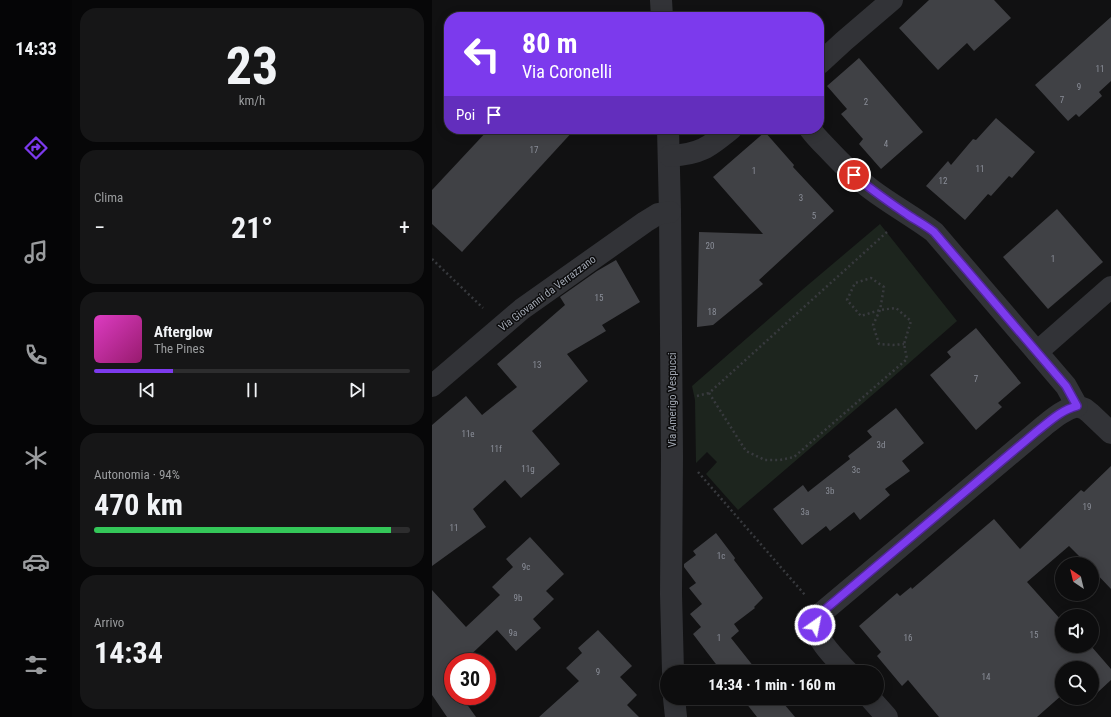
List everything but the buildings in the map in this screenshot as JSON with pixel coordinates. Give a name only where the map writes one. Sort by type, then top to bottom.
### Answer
[{"type":"street","points":[[661,0],[662,12]]},
{"type":"street","points":[[824,60],[892,0]]},
{"type":"street","name":"Via Amerigo Vespucci","points":[[668,134],[670,156],[672,449],[671,594],[673,665]]},
{"type":"street","points":[[670,156],[690,154],[701,150],[712,145],[725,134]]},
{"type":"street","points":[[815,134],[838,160],[872,190],[934,232],[1066,386],[1077,406]]},
{"type":"street","name":"Via Giovanni da Verrazzano","points":[[432,386],[522,309],[548,289],[645,222],[658,214],[670,212]]},
{"type":"street","points":[[1037,352],[1111,288]]},
{"type":"street","points":[[842,665],[825,646],[816,629],[815,622],[822,612],[1062,412],[1077,406],[1085,409],[1111,433]]},
{"type":"street","points":[[675,705],[676,717]]},
{"type":"street","points":[[876,705],[887,717]]},
{"type":"path","points":[[887,232],[709,393],[746,451],[765,460],[780,460],[794,457],[907,359],[904,344],[911,321],[896,308],[880,310],[862,316],[847,300],[855,283],[871,278],[884,286],[880,310],[873,325],[879,344],[904,344]]},
{"type":"path","points":[[432,259],[483,309]]},
{"type":"path","points":[[696,470],[806,596]]},
{"type":"shaded area","points":[[880,224],[957,321],[738,510],[706,474],[717,462],[707,452],[696,463],[695,400],[692,386]]},
{"type":"route","points":[[815,625],[817,618],[822,612],[1036,432],[1062,412],[1077,406],[1066,386],[934,232],[872,190],[854,175]]}]
